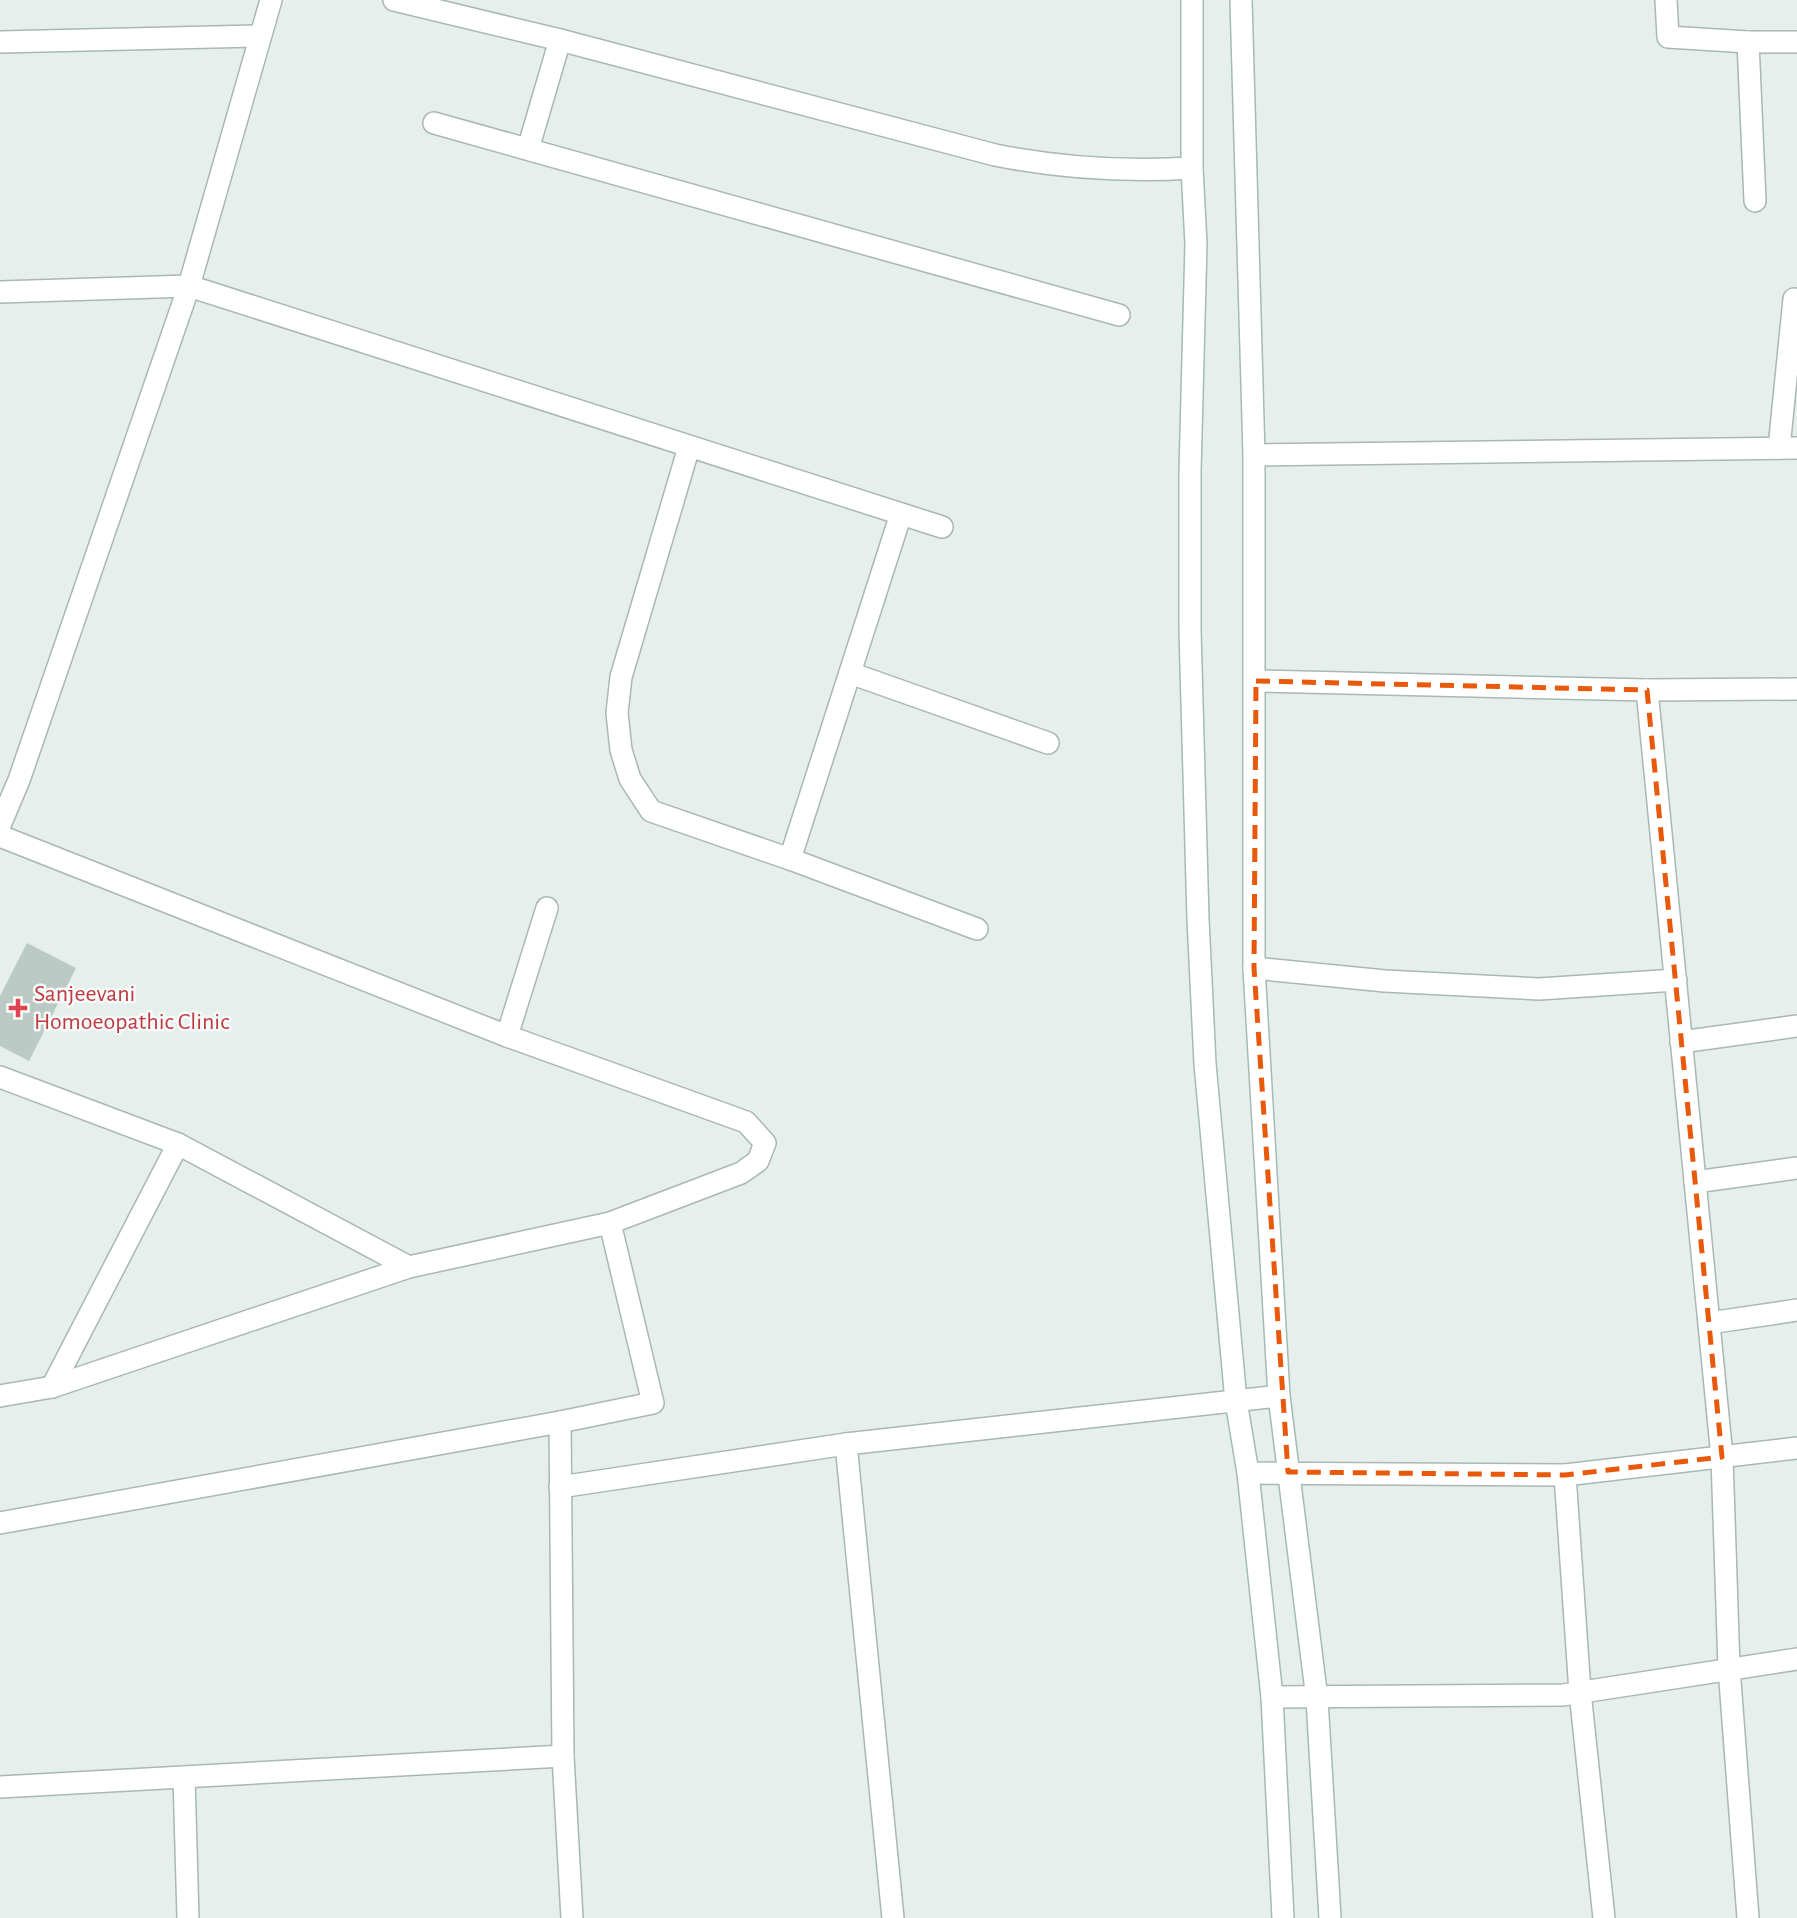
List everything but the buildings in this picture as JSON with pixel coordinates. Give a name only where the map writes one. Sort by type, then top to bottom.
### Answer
[{"type":"street","points":[[0,825],[10,776],[189,286],[271,0]]},
{"type":"street","points":[[394,0],[560,40],[1026,161],[1135,171],[1192,168]]},
{"type":"street","points":[[1192,0],[1192,168],[1196,244],[1190,472],[1190,629],[1198,919],[1205,1064],[1236,1401],[1248,1474],[1272,1697],[1283,1918]]},
{"type":"street","points":[[1241,0],[1254,455],[1254,968],[1279,1396],[1317,1699],[1330,1918]]},
{"type":"street","points":[[1667,0],[1668,37],[1748,43],[1797,42]]},
{"type":"street","points":[[0,42],[260,36]]},
{"type":"street","points":[[528,149],[560,40]]},
{"type":"street","points":[[1748,43],[1755,201]]},
{"type":"street","points":[[434,123],[1119,315]]},
{"type":"street","points":[[0,292],[189,286],[942,527]]},
{"type":"street","points":[[1254,455],[1788,448],[1794,299]]},
{"type":"street","points":[[689,447],[621,677],[617,713],[621,750],[630,779],[651,811],[790,859],[977,929]]},
{"type":"street","points":[[790,859],[901,514]]},
{"type":"street","points":[[850,673],[1048,743]]},
{"type":"street","points":[[1256,681],[1647,690],[1797,689]]},
{"type":"street","points":[[1647,690],[1722,1457],[1729,1668],[1748,1918]]},
{"type":"street","points":[[0,836],[507,1036],[746,1122],[765,1143],[758,1161],[741,1173],[610,1223],[409,1267],[52,1387],[0,1396]]},
{"type":"street","points":[[507,1036],[547,908]]},
{"type":"street","points":[[1254,968],[1385,981],[1539,989],[1676,980]]},
{"type":"street","points":[[1681,1042],[1797,1026]]},
{"type":"street","points":[[0,1077],[178,1144],[409,1267]]},
{"type":"street","points":[[52,1387],[178,1144]]},
{"type":"street","points":[[1695,1182],[1797,1168]]},
{"type":"street","points":[[0,1523],[653,1403],[610,1223]]},
{"type":"street","points":[[1709,1323],[1797,1310]]},
{"type":"street","points":[[560,1487],[846,1444],[1279,1396]]},
{"type":"street","points":[[560,1422],[563,1756],[572,1918]]},
{"type":"street","points":[[846,1444],[893,1918]]},
{"type":"street","points":[[1248,1474],[1288,1472],[1566,1475],[1797,1448]]},
{"type":"street","points":[[1566,1475],[1580,1692],[1604,1918]]},
{"type":"street","points":[[1272,1697],[1317,1699],[1563,1695],[1797,1659]]},
{"type":"street","points":[[0,1787],[563,1756]]},
{"type":"street","points":[[184,1777],[188,1918]]},
{"type":"highlighted area","points":[[1256,681],[1647,690],[1722,1457],[1565,1475],[1288,1472],[1254,968]]},
{"type":"place","name":"Sanjeevani Homoeopathic Clinic","points":[[18,1008]]}]
